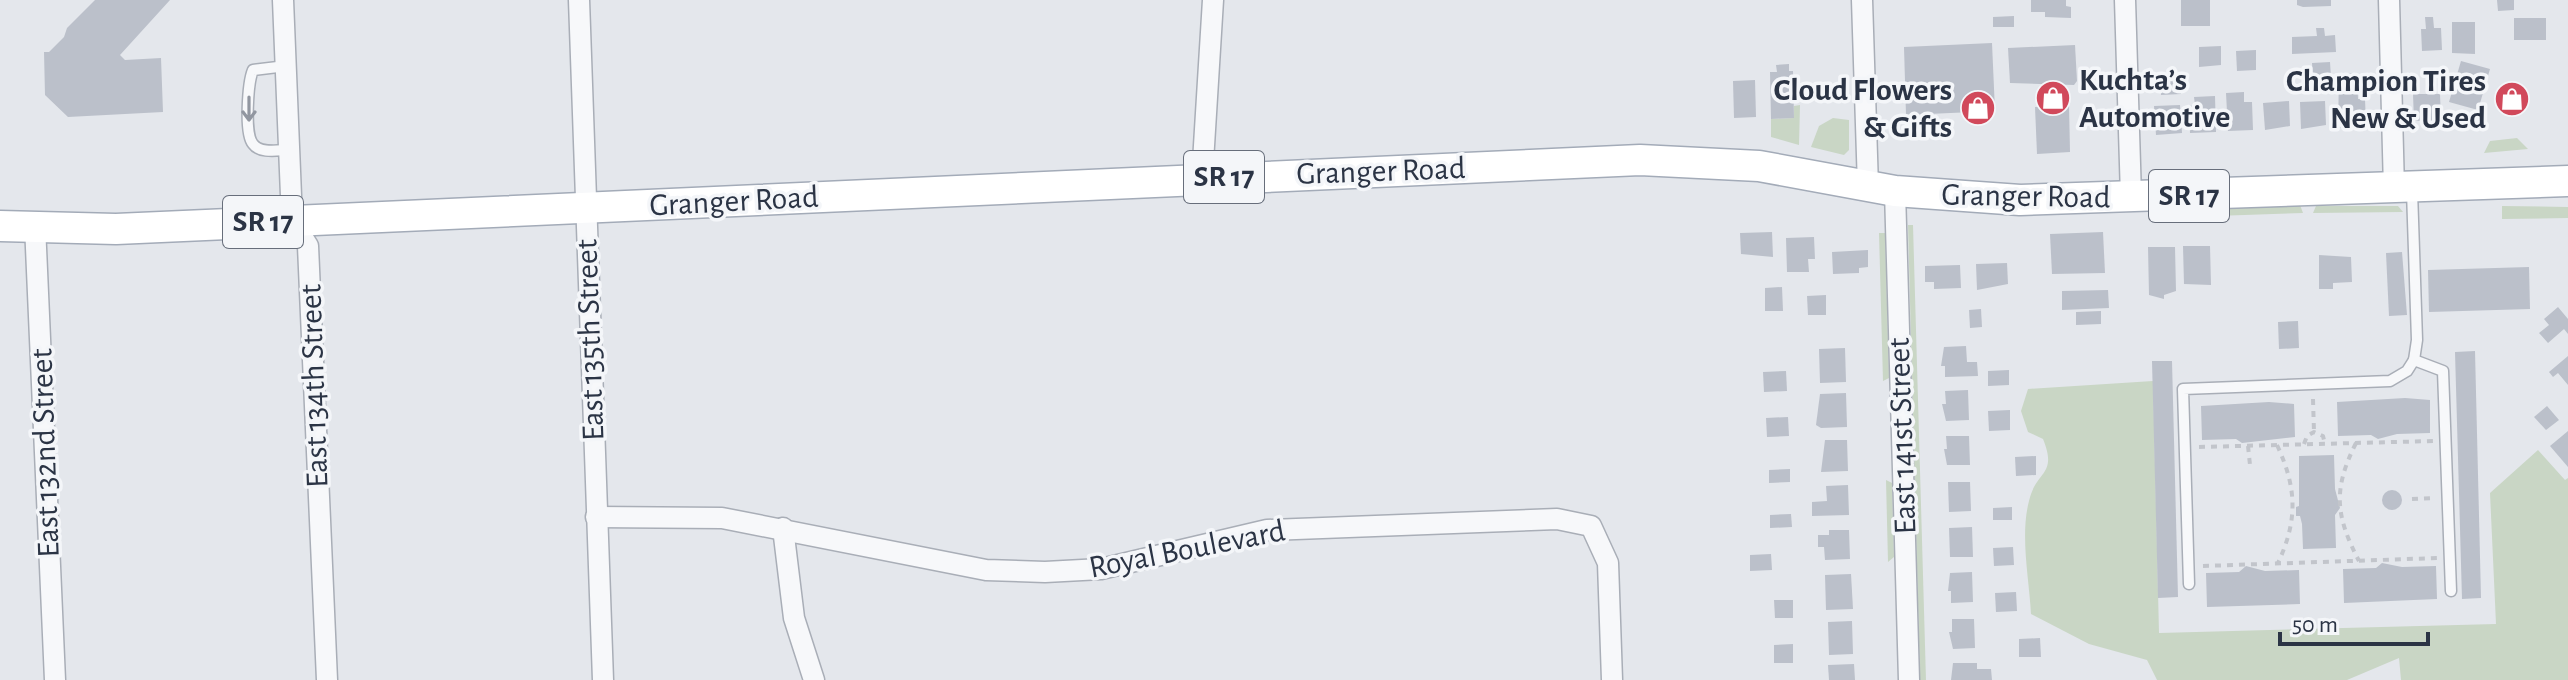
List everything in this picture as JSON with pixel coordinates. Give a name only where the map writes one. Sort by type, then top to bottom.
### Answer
[{"type":"main road","name":"Granger Road","points":[[0,226],[116,229],[1202,178],[1664,161],[1759,166],[1881,189],[2009,200],[2568,181]]},
{"type":"street","name":"East 134th Street","points":[[283,0],[292,220],[308,246],[327,680]]},
{"type":"street","name":"East 135th Street","points":[[579,0],[603,680]]},
{"type":"street","points":[[1202,178],[1213,0]]},
{"type":"street","name":"East 141st Street","points":[[1862,0],[1881,189],[1909,680]]},
{"type":"street","points":[[2125,0],[2131,197]]},
{"type":"street","points":[[2389,0],[2403,189]]},
{"type":"street","name":"East 132nd Street","points":[[35,225],[55,680]]},
{"type":"street","name":"Royal Boulevard","points":[[596,517],[722,518],[986,570],[1045,572],[1101,569],[1267,530],[1557,519],[1591,526],[1608,563],[1612,680]]},
{"type":"street","points":[[783,528],[794,618],[814,680]]},
{"type":"lane","points":[[286,66],[253,70],[249,80],[249,135],[253,144],[261,150],[289,150]]},
{"type":"lane","points":[[2189,584],[2183,389],[2390,381],[2407,371],[2414,360],[2417,340],[2403,189]]},
{"type":"lane","points":[[2414,360],[2443,371],[2451,591]]},
{"type":"path","points":[[2313,384],[2314,432]]},
{"type":"path","points":[[2314,432],[2323,436],[2325,444]]},
{"type":"path","points":[[2304,444],[2307,436],[2314,432]]},
{"type":"path","points":[[2185,448],[2446,440]]},
{"type":"path","points":[[2356,443],[2340,475],[2341,527],[2359,561]]},
{"type":"path","points":[[2277,445],[2291,475],[2293,532],[2278,563]]},
{"type":"path","points":[[2248,446],[2250,465]]},
{"type":"path","points":[[2412,499],[2448,497]]},
{"type":"path","points":[[2188,567],[2450,557]]},
{"type":"green space","points":[[1800,105],[1799,145],[1771,137],[1771,119],[1794,118],[1794,106]]},
{"type":"green space","points":[[1833,118],[1849,120],[1849,150],[1844,155],[1811,147],[1819,126]]},
{"type":"green space","points":[[2517,138],[2528,149],[2484,153],[2490,141]]},
{"type":"green space","points":[[2300,205],[2303,213],[2215,216],[2216,208]]},
{"type":"green space","points":[[2316,206],[2398,206],[2403,212],[2313,213]]},
{"type":"green space","points":[[2502,206],[2568,207],[2568,218],[2502,219]]},
{"type":"green space","points":[[1908,225],[1913,225],[1926,680],[1920,680]]},
{"type":"green space","points":[[1879,233],[1885,233],[1889,378],[1883,381]]},
{"type":"green space","points":[[2153,381],[2159,633],[2496,624],[2490,493],[2538,450],[2565,480],[2568,478],[2568,680],[2401,680],[2399,658],[2347,680],[2157,680],[2147,660],[2089,644],[2031,614],[2026,514],[2032,491],[2048,460],[2043,439],[2028,432],[2021,411],[2028,389]]},
{"type":"green space","points":[[1886,480],[1892,483],[1894,557],[1888,562]]},
{"type":"building","points":[[95,0],[170,0],[120,55],[125,60],[161,58],[163,112],[68,117],[45,95],[44,52],[49,52],[64,37],[67,28]]},
{"type":"building","points":[[2031,0],[2066,0],[2066,6],[2071,7],[2071,18],[2045,17],[2045,12],[2031,12]]},
{"type":"building","points":[[2181,0],[2210,0],[2210,26],[2181,26]]},
{"type":"building","points":[[2297,0],[2331,0],[2331,6],[2303,7],[2297,5]]},
{"type":"building","points":[[2497,0],[2514,0],[2514,10],[2498,11]]},
{"type":"building","points":[[2014,16],[2014,27],[1993,27],[1993,17]]},
{"type":"building","points":[[2425,17],[2433,17],[2434,28],[2441,28],[2442,50],[2422,51],[2421,29],[2426,29]]},
{"type":"building","points":[[2514,18],[2546,18],[2546,40],[2514,40]]},
{"type":"building","points":[[2452,22],[2475,22],[2475,54],[2452,53]]},
{"type":"building","points":[[2316,28],[2324,28],[2325,36],[2335,35],[2336,52],[2292,54],[2292,37],[2317,36]]},
{"type":"building","points":[[1992,43],[1995,111],[1906,115],[1904,47]]},
{"type":"building","points":[[2075,45],[2077,81],[2074,85],[2010,83],[2008,48]]},
{"type":"building","points":[[2221,46],[2221,65],[2199,67],[2199,47]]},
{"type":"building","points":[[2256,50],[2256,70],[2237,71],[2236,51]]},
{"type":"building","points":[[2461,61],[2490,69],[2478,110],[2449,102]]},
{"type":"building","points":[[2330,62],[2331,78],[2313,79],[2312,63]]},
{"type":"building","points":[[1789,64],[1789,71],[1793,71],[1794,118],[1771,119],[1770,72],[1777,72],[1776,65]]},
{"type":"building","points":[[2180,73],[2181,94],[2161,95],[2160,74]]},
{"type":"building","points":[[2357,73],[2358,99],[2365,99],[2366,124],[2338,128],[2339,74]]},
{"type":"building","points":[[1755,80],[1756,117],[1734,118],[1733,81]]},
{"type":"building","points":[[2244,92],[2244,102],[2252,102],[2253,130],[2228,131],[2226,93]]},
{"type":"building","points":[[2413,94],[2440,94],[2441,120],[2414,121]]},
{"type":"building","points":[[2215,96],[2216,132],[2190,133],[2189,106],[2195,105],[2194,97]]},
{"type":"building","points":[[2289,101],[2290,126],[2265,130],[2263,103]]},
{"type":"building","points":[[2325,101],[2326,125],[2301,129],[2300,102]]},
{"type":"building","points":[[2069,105],[2070,152],[2037,154],[2035,107]]},
{"type":"building","points":[[2180,105],[2182,133],[2156,135],[2154,106]]},
{"type":"building","points":[[1772,232],[1773,257],[1741,254],[1740,233]]},
{"type":"building","points":[[2103,232],[2105,273],[2052,274],[2050,234]]},
{"type":"building","points":[[1814,237],[1815,259],[1808,259],[1809,272],[1787,272],[1786,238]]},
{"type":"building","points":[[2183,246],[2210,246],[2211,285],[2184,284]]},
{"type":"building","points":[[2148,247],[2175,247],[2176,291],[2164,295],[2164,299],[2149,295]]},
{"type":"building","points":[[1868,250],[1868,267],[1859,268],[1859,273],[1833,274],[1832,252]]},
{"type":"building","points":[[2402,252],[2407,315],[2389,316],[2386,253]]},
{"type":"building","points":[[2319,255],[2351,257],[2352,282],[2333,283],[2333,289],[2319,289]]},
{"type":"building","points":[[2007,263],[2008,284],[1977,290],[1976,264]]},
{"type":"building","points":[[1960,265],[1961,288],[1934,289],[1934,282],[1925,282],[1925,266]]},
{"type":"building","points":[[2529,267],[2530,309],[2429,312],[2428,270]]},
{"type":"building","points":[[1782,287],[1783,311],[1765,311],[1765,288]]},
{"type":"building","points":[[2108,290],[2109,308],[2062,310],[2062,291]]},
{"type":"building","points":[[1826,295],[1826,315],[1808,315],[1807,296]]},
{"type":"building","points":[[2558,307],[2568,319],[2568,334],[2564,329],[2548,343],[2539,333],[2549,325],[2544,319]]},
{"type":"building","points":[[1981,309],[1982,327],[1970,328],[1969,310]]},
{"type":"building","points":[[2101,311],[2101,324],[2076,325],[2076,312]]},
{"type":"building","points":[[2298,321],[2299,348],[2279,349],[2278,322]]},
{"type":"building","points":[[1966,346],[1967,362],[1977,362],[1978,376],[1945,377],[1945,366],[1941,366],[1944,347]]},
{"type":"building","points":[[1845,348],[1846,382],[1820,383],[1819,349]]},
{"type":"building","points":[[2475,351],[2481,598],[2462,599],[2455,352]]},
{"type":"building","points":[[2568,356],[2568,385],[2558,373],[2553,377],[2549,372]]},
{"type":"building","points":[[2152,361],[2172,361],[2178,597],[2158,598]]},
{"type":"building","points":[[2009,370],[2009,385],[1988,386],[1988,371]]},
{"type":"building","points":[[1786,371],[1787,391],[1764,392],[1763,372]]},
{"type":"building","points":[[1968,390],[1969,420],[1946,421],[1942,404],[1946,404],[1945,391]]},
{"type":"building","points":[[1846,393],[1847,427],[1821,428],[1816,425],[1820,394]]},
{"type":"building","points":[[2405,398],[2430,400],[2430,433],[2397,434],[2378,439],[2371,435],[2338,436],[2337,402]]},
{"type":"building","points":[[2269,402],[2294,404],[2295,437],[2242,443],[2236,439],[2202,440],[2201,406]]},
{"type":"building","points":[[2547,406],[2559,420],[2546,430],[2534,417]]},
{"type":"building","points":[[2010,410],[2010,430],[1989,431],[1988,411]]},
{"type":"building","points":[[1788,417],[1789,436],[1767,437],[1766,418]]},
{"type":"building","points":[[2568,431],[2568,467],[2550,446]]},
{"type":"building","points":[[1946,436],[1969,436],[1970,465],[1947,465],[1944,449],[1947,449]]},
{"type":"building","points":[[1825,440],[1847,440],[1848,471],[1821,472]]},
{"type":"building","points":[[2334,455],[2335,489],[2340,508],[2335,515],[2336,548],[2303,549],[2302,524],[2300,516],[2296,516],[2296,507],[2299,506],[2299,456]]},
{"type":"building","points":[[2036,456],[2036,475],[2016,476],[2015,457]]},
{"type":"building","points":[[1790,469],[1790,482],[1769,483],[1769,470]]},
{"type":"building","points":[[1948,482],[1970,482],[1971,511],[1949,512]]},
{"type":"building","points":[[1848,485],[1849,515],[1812,516],[1812,502],[1827,501],[1826,486]]},
{"type":"building","points":[[2392,490],[2399,493],[2402,500],[2399,507],[2392,510],[2385,507],[2382,500],[2385,493]]},
{"type":"building","points":[[2012,507],[2012,520],[1993,520],[1993,508]]},
{"type":"building","points":[[1791,514],[1792,527],[1770,528],[1770,515]]},
{"type":"building","points":[[1972,527],[1973,557],[1950,557],[1949,528]]},
{"type":"building","points":[[1829,530],[1849,530],[1850,559],[1825,560],[1824,547],[1818,547],[1818,535],[1829,535]]},
{"type":"building","points":[[2013,547],[2014,565],[1994,566],[1993,548]]},
{"type":"building","points":[[1771,554],[1772,570],[1750,571],[1750,555]]},
{"type":"building","points":[[2382,563],[2402,567],[2436,566],[2437,599],[2344,603],[2343,569],[2376,568]]},
{"type":"building","points":[[2246,566],[2265,571],[2299,570],[2300,604],[2207,607],[2206,573],[2239,572]]},
{"type":"building","points":[[1972,572],[1973,602],[1951,603],[1951,591],[1948,591],[1950,573]]},
{"type":"building","points":[[1851,574],[1853,609],[1826,610],[1825,575]]},
{"type":"building","points":[[2016,592],[2017,611],[1996,612],[1995,593]]},
{"type":"building","points":[[1774,600],[1793,600],[1793,618],[1775,618]]},
{"type":"building","points":[[1952,619],[1974,619],[1975,648],[1953,649],[1949,632],[1952,632]]},
{"type":"building","points":[[1852,621],[1853,654],[1829,655],[1828,622]]},
{"type":"building","points":[[2040,638],[2041,657],[2019,657],[2019,639]]},
{"type":"building","points":[[1793,644],[1793,663],[1774,663],[1774,645]]},
{"type":"building","points":[[1953,663],[1977,663],[1977,669],[1991,669],[1992,680],[1951,680]]},
{"type":"building","points":[[1854,664],[1855,680],[1829,680],[1828,665]]},
{"type":"place","name":"Kuchta’s Automotive","points":[[2053,98]]},
{"type":"place","name":"Champion Tires New & Used","points":[[2512,99]]},
{"type":"place","name":"Cloud Flowers & Gifts","points":[[1978,108]]}]
